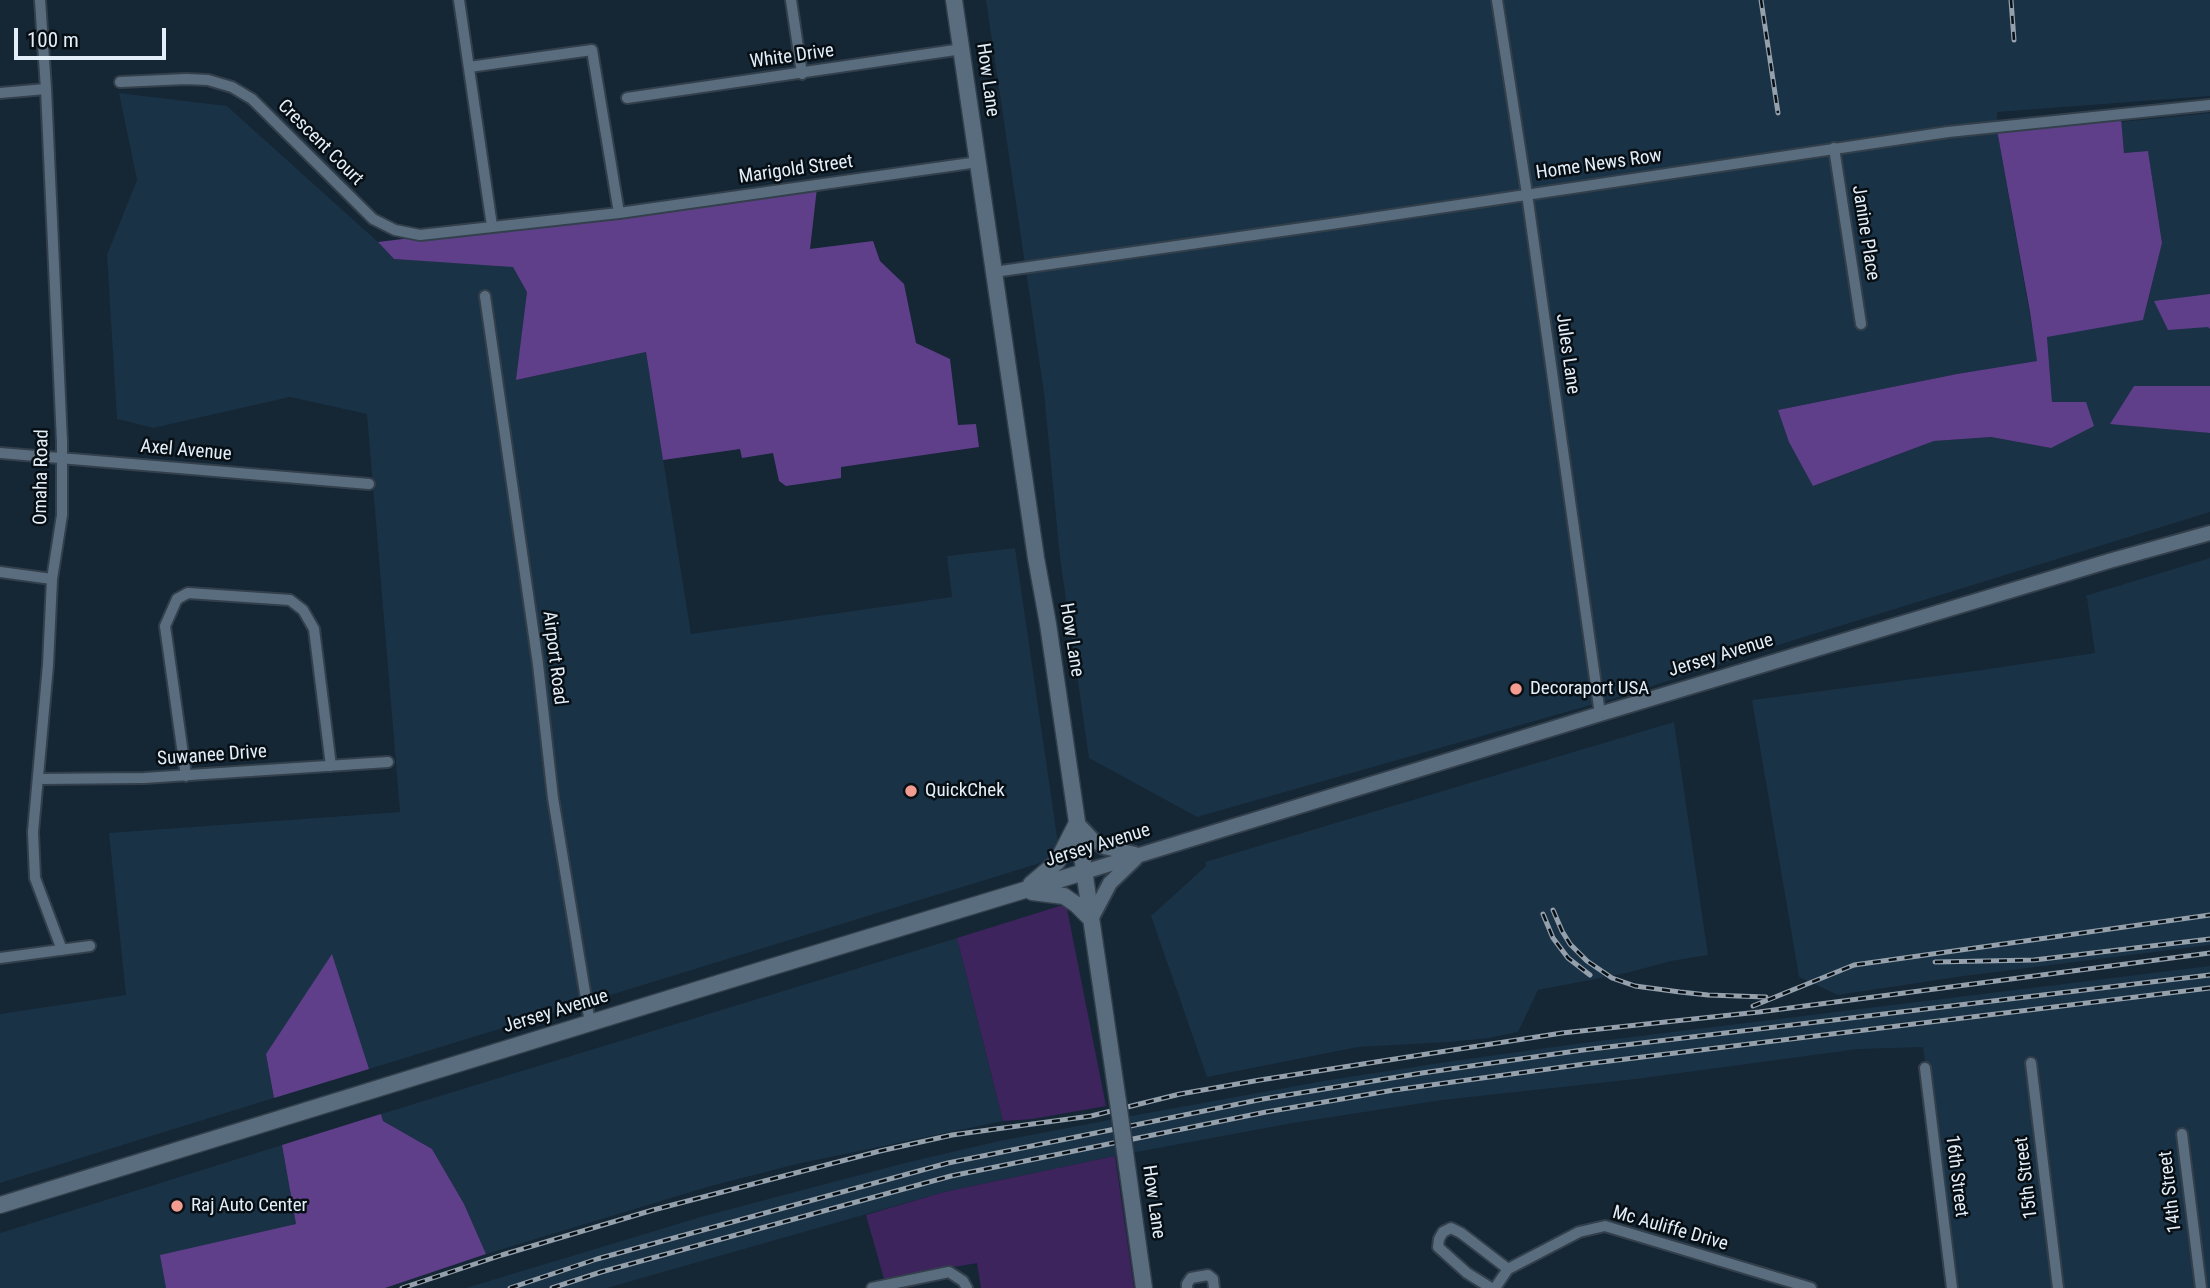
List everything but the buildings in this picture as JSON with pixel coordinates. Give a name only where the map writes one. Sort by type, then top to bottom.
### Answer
[{"type":"main road","name":"How Lane","points":[[954,0],[1144,1288]]},
{"type":"main road","points":[[1022,891],[1057,862],[1077,823]]},
{"type":"main road","name":"Jersey Avenue","points":[[0,1205],[1084,872]]},
{"type":"main road","points":[[1022,891],[1064,896],[1091,919]]},
{"type":"street","name":"Omaha Road","points":[[40,0],[62,459],[62,515],[52,579],[48,665],[33,832],[35,878],[62,950]]},
{"type":"street","points":[[459,0],[492,226]]},
{"type":"street","points":[[791,0],[802,74]]},
{"type":"street","name":"Jules Lane","points":[[1497,0],[1600,714]]},
{"type":"street","name":"White Drive","points":[[627,98],[961,49]]},
{"type":"street","points":[[469,67],[592,50],[619,213]]},
{"type":"street","name":"Crescent Court","points":[[120,82],[208,80],[232,88],[252,99],[359,207],[373,219],[395,230],[420,236],[619,213]]},
{"type":"street","points":[[0,93],[46,89]]},
{"type":"street","name":"Home News Row","points":[[994,272],[1948,132],[2210,105]]},
{"type":"street","name":"Janine Place","points":[[1834,148],[1861,324]]},
{"type":"street","name":"Marigold Street","points":[[619,213],[978,162]]},
{"type":"street","name":"Airport Road","points":[[485,296],[536,651],[553,798],[590,1023]]},
{"type":"street","name":"Axel Avenue","points":[[0,453],[369,484]]},
{"type":"street","name":"Jersey Avenue","points":[[1084,872],[1600,714],[2210,533]]},
{"type":"street","points":[[0,572],[52,579]]},
{"type":"street","points":[[186,776],[165,626],[177,599],[188,593],[290,600],[303,610],[314,629],[331,766]]},
{"type":"street","name":"Suwanee Drive","points":[[38,779],[186,776],[388,762]]},
{"type":"street","points":[[1077,823],[1104,848],[1140,855]]},
{"type":"street","points":[[1091,919],[1113,879],[1140,855]]},
{"type":"street","points":[[0,958],[90,946]]},
{"type":"street","name":"15th Street","points":[[2031,1063],[2057,1288]]},
{"type":"street","name":"16th Street","points":[[1925,1068],[1952,1288]]},
{"type":"street","name":"14th Street","points":[[2182,1134],[2201,1288]]},
{"type":"street","name":"Mc Auliffe Drive","points":[[1493,1288],[1508,1269],[1579,1232],[1605,1226],[1811,1288]]},
{"type":"street","points":[[1493,1288],[1467,1273],[1438,1247],[1443,1232],[1451,1228],[1461,1233],[1508,1269]]},
{"type":"street","points":[[872,1288],[949,1272],[963,1281],[967,1288]]},
{"type":"street","points":[[1187,1288],[1186,1284],[1191,1278],[1208,1275],[1213,1279],[1214,1288]]},
{"type":"shaded area","points":[[986,0],[2210,0],[2210,96],[1997,112],[1997,130],[2038,361],[1957,374],[1778,410],[1814,486],[1934,441],[1991,437],[2051,448],[2052,403],[2047,336],[2143,320],[2162,243],[2148,151],[2124,153],[2121,122],[2210,113],[2210,386],[2134,386],[2111,423],[2210,433],[2210,512],[1612,699],[1197,817],[1089,758],[1060,558],[1044,393]]},
{"type":"shaded area","points":[[119,93],[227,106],[394,259],[513,266],[527,292],[517,380],[646,352],[691,634],[952,597],[947,556],[1015,548],[1060,857],[369,1069],[332,955],[266,1054],[274,1098],[0,1183],[0,1014],[126,995],[109,833],[400,812],[367,414],[290,397],[153,428],[117,419],[107,255],[137,180]]},
{"type":"shaded area","points":[[2121,118],[2124,153],[2148,151],[2162,243],[2143,320],[2047,337],[2052,402],[2086,402],[2094,426],[2051,448],[1991,437],[1934,441],[1813,486],[1789,442],[1778,410],[2037,361],[1997,130]]},
{"type":"shaded area","points":[[817,188],[810,249],[873,241],[880,261],[904,284],[916,343],[950,359],[958,425],[976,424],[979,447],[841,467],[841,478],[786,486],[779,481],[773,453],[742,458],[740,449],[663,460],[646,352],[516,380],[527,292],[513,267],[394,259],[378,242]]},
{"type":"shaded area","points":[[2210,294],[2210,329],[2168,330],[2154,301]]},
{"type":"shaded area","points":[[2134,386],[2210,386],[2210,433],[2110,424]]},
{"type":"shaded area","points":[[2210,558],[2210,945],[1838,995],[1799,977],[1752,700],[2095,653],[2085,596]]},
{"type":"shaded area","points":[[1674,722],[1708,955],[1538,990],[1518,1032],[1450,1042],[1358,1047],[1207,1077],[1151,916],[1206,866],[1205,862]]},
{"type":"shaded area","points":[[1066,904],[1106,1106],[1032,1119],[1003,1121],[957,938]]},
{"type":"shaded area","points":[[957,938],[1003,1121],[797,1164],[711,1186],[486,1254],[464,1204],[432,1149],[383,1121],[381,1114]]},
{"type":"shaded area","points":[[332,954],[369,1069],[274,1098],[266,1054]]},
{"type":"shaded area","points":[[2210,966],[2210,1288],[1954,1288],[1923,1047],[1858,1049],[1636,1079],[1442,1100],[1293,1123],[1115,1156],[944,1192],[607,1288],[466,1288],[704,1216],[909,1162],[1109,1120],[1329,1080],[1453,1061]]},
{"type":"shaded area","points":[[381,1114],[383,1121],[432,1149],[464,1204],[486,1254],[385,1288],[166,1288],[160,1255],[296,1224],[282,1145]]},
{"type":"shaded area","points":[[282,1145],[296,1224],[161,1255],[166,1288],[0,1288],[0,1233]]},
{"type":"shaded area","points":[[1115,1156],[1134,1288],[981,1288],[977,1263],[884,1279],[866,1215],[944,1192]]},
{"type":"railway","points":[[1761,0],[1778,113]]},
{"type":"railway","points":[[2011,0],[2014,40]]},
{"type":"railway","points":[[1553,910],[1570,944],[1587,961],[1612,978],[1635,986],[1680,992],[1766,997]]},
{"type":"railway","points":[[1543,914],[1553,938],[1568,958],[1590,975]]},
{"type":"railway","points":[[1753,1006],[1854,965],[2210,915]]},
{"type":"railway","points":[[1935,962],[2034,960],[2210,939]]},
{"type":"railway","points":[[402,1288],[653,1210],[952,1135],[1091,1116],[1180,1094],[1562,1033],[1759,1012],[2210,953]]},
{"type":"railway","points":[[510,1288],[597,1259],[948,1163],[1263,1099],[1583,1050],[2210,975]]},
{"type":"railway","points":[[552,1288],[601,1272],[951,1176],[1266,1112],[1394,1090],[1585,1064],[2210,988]]},
{"type":"place","name":"Decoraport USA","points":[[1516,689]]},
{"type":"place","name":"QuickChek","points":[[911,791]]},
{"type":"place","name":"Raj Auto Center","points":[[177,1206]]}]
